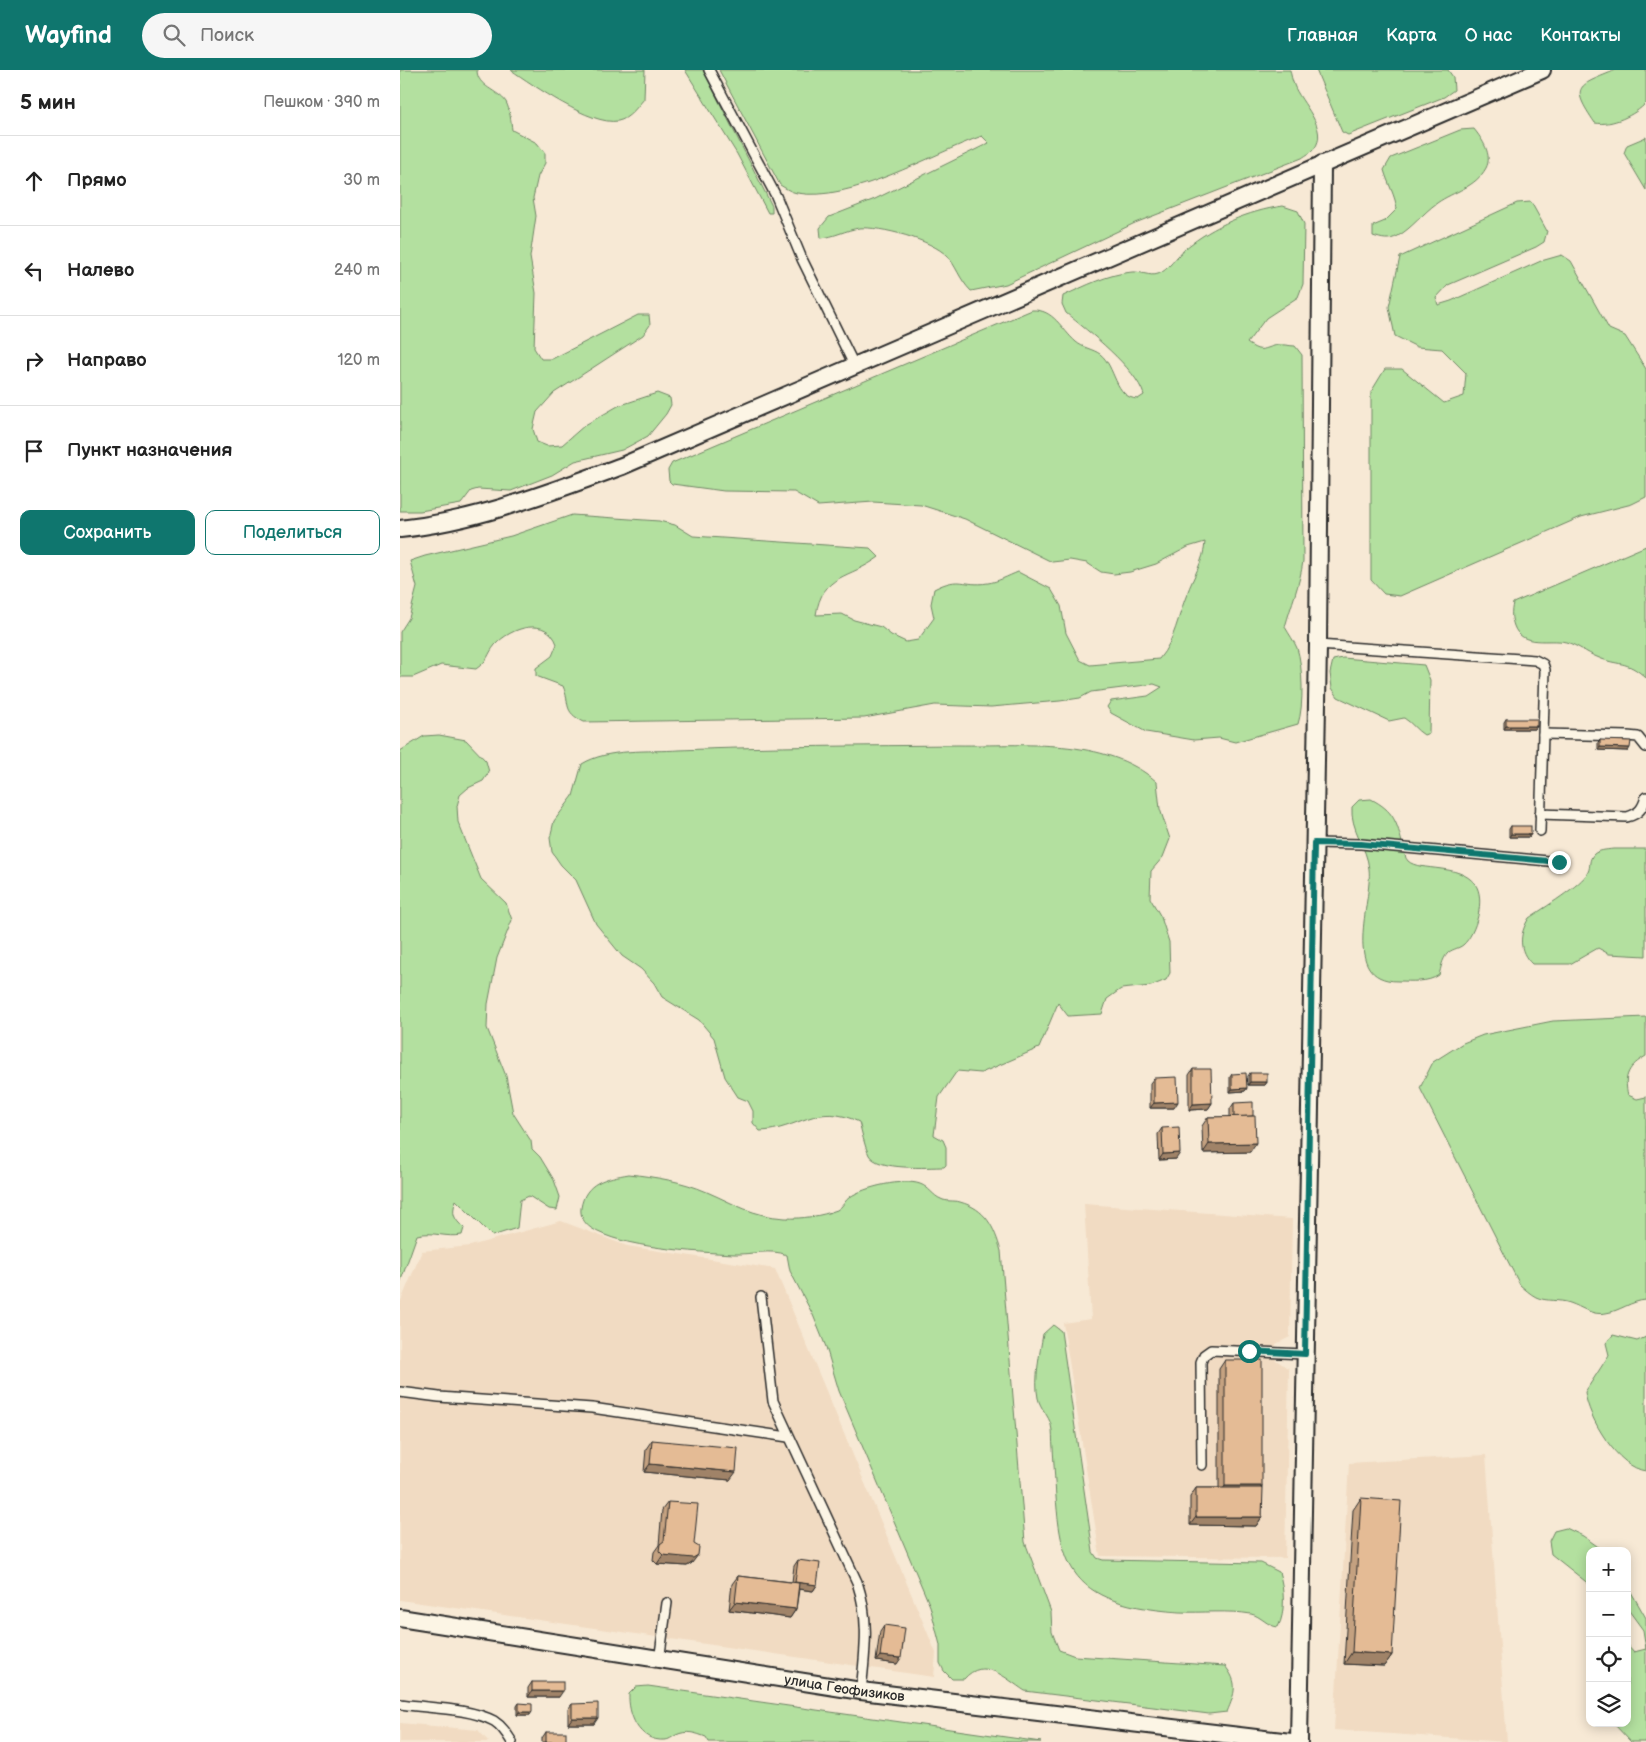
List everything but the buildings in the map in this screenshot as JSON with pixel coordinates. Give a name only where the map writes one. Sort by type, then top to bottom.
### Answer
[{"type":"street","points":[[400,529],[469,516],[542,495],[622,466],[1542,70]]},
{"type":"street","points":[[1299,1742],[1318,645],[1322,164]]},
{"type":"street","name":"улица Геофизиков","points":[[400,1618],[659,1661],[861,1691],[1291,1742]]},
{"type":"lane","points":[[709,70],[776,196],[802,259],[855,367]]},
{"type":"lane","points":[[1318,645],[1540,662],[1545,670],[1540,831]]},
{"type":"lane","points":[[1543,734],[1627,736],[1638,738],[1646,747]]},
{"type":"lane","points":[[1540,814],[1627,817],[1635,815],[1642,809],[1646,797]]},
{"type":"lane","points":[[1314,843],[1361,844],[1559,862]]},
{"type":"lane","points":[[761,1296],[773,1401],[788,1437],[857,1582],[864,1604],[866,1643],[861,1691]]},
{"type":"lane","points":[[1202,1465],[1201,1362],[1204,1355],[1211,1350],[1305,1354]]},
{"type":"lane","points":[[400,1392],[439,1397],[592,1408],[788,1437]]},
{"type":"lane","points":[[659,1661],[667,1603]]},
{"type":"lane","points":[[400,1704],[477,1715],[495,1722],[505,1731],[512,1742]]},
{"type":"shaded area","points":[[1084,1204],[1292,1219],[1290,1337],[1276,1344],[1276,1360],[1289,1369],[1285,1558],[1100,1556],[1063,1323],[1091,1319]]},
{"type":"shaded area","points":[[561,1221],[627,1246],[775,1269],[936,1653],[934,1677],[400,1600],[400,1303],[422,1251],[470,1246]]},
{"type":"shaded area","points":[[1486,1455],[1507,1742],[1334,1730],[1349,1463]]},
{"type":"shaded area","points":[[400,1723],[478,1730],[489,1742],[400,1742]]},
{"type":"green space","points":[[400,70],[477,70],[480,80],[506,102],[512,130],[537,143],[545,153],[545,163],[538,176],[533,198],[536,216],[530,257],[536,293],[534,348],[541,359],[552,359],[638,315],[649,315],[650,325],[643,335],[554,393],[537,412],[533,429],[537,442],[547,446],[562,445],[585,425],[618,406],[657,393],[670,398],[671,405],[648,436],[622,450],[575,461],[552,475],[511,491],[478,489],[471,491],[461,504],[420,511],[400,511]]},
{"type":"green space","points":[[511,70],[645,70],[644,99],[626,118],[618,121],[607,121],[578,111]]},
{"type":"green space","points":[[685,70],[703,70],[772,206],[772,213],[768,213],[737,154]]},
{"type":"green space","points":[[719,70],[1290,70],[1297,92],[1316,124],[1318,141],[1313,150],[1302,158],[1135,223],[1006,284],[971,291],[963,282],[947,256],[930,245],[905,235],[868,228],[854,229],[821,238],[820,228],[829,217],[875,199],[989,143],[982,136],[865,184],[841,191],[818,194],[795,192],[780,185]]},
{"type":"green space","points":[[1316,70],[1448,70],[1453,77],[1454,90],[1444,97],[1348,135],[1342,132]]},
{"type":"green space","points":[[1616,70],[1646,70],[1646,103],[1636,112],[1623,119],[1609,123],[1595,123],[1582,101],[1580,94],[1582,88],[1593,80]]},
{"type":"green space","points":[[1474,129],[1483,142],[1488,158],[1486,168],[1481,175],[1470,185],[1437,203],[1398,236],[1386,239],[1373,236],[1373,226],[1385,221],[1397,209],[1384,170],[1391,158],[1460,130]]},
{"type":"green space","points":[[1646,137],[1646,190],[1624,153],[1627,145]]},
{"type":"green space","points":[[1531,202],[1547,231],[1544,242],[1448,285],[1436,298],[1438,305],[1541,261],[1562,255],[1571,261],[1609,329],[1625,336],[1646,369],[1646,497],[1632,504],[1581,517],[1400,596],[1384,594],[1371,580],[1371,392],[1385,369],[1402,369],[1444,403],[1464,396],[1466,373],[1442,349],[1417,347],[1395,336],[1389,307],[1400,257],[1517,203]]},
{"type":"green space","points":[[1283,206],[1298,211],[1304,224],[1303,284],[1298,297],[1266,318],[1247,343],[1259,349],[1280,345],[1295,346],[1302,355],[1303,561],[1298,586],[1285,627],[1297,648],[1301,665],[1302,697],[1298,724],[1235,742],[1219,738],[1194,740],[1146,732],[1111,713],[1107,707],[1111,701],[1148,696],[1162,687],[1154,684],[1091,692],[1080,698],[1060,701],[991,707],[935,705],[864,718],[584,722],[570,711],[563,686],[536,676],[536,668],[552,656],[557,644],[552,635],[537,627],[519,629],[510,633],[495,645],[484,663],[476,669],[441,665],[413,677],[400,677],[400,632],[409,618],[417,587],[410,561],[511,536],[572,515],[659,521],[675,525],[693,536],[870,548],[879,557],[831,584],[824,591],[819,601],[816,615],[842,614],[854,620],[881,627],[891,635],[906,642],[918,640],[934,618],[931,604],[934,589],[956,582],[980,584],[991,582],[1018,572],[1051,589],[1061,606],[1066,633],[1080,660],[1090,665],[1159,659],[1173,636],[1200,562],[1205,542],[1188,547],[1156,564],[1130,572],[1114,574],[1101,572],[1087,563],[1070,560],[1052,562],[965,519],[921,505],[873,502],[818,506],[794,492],[724,491],[672,484],[669,481],[668,470],[672,463],[1032,310],[1052,316],[1076,342],[1100,354],[1105,359],[1124,393],[1138,399],[1144,395],[1132,373],[1066,313],[1062,304],[1063,296],[1114,275],[1132,272],[1158,274],[1165,270],[1196,240],[1219,226],[1244,216]]},
{"type":"green space","points":[[1646,546],[1646,678],[1633,668],[1605,660],[1570,643],[1529,640],[1518,633],[1512,617],[1513,603]]},
{"type":"green space","points":[[1343,658],[1424,665],[1430,680],[1429,733],[1424,735],[1404,718],[1389,721],[1338,697],[1332,688],[1330,673],[1333,660]]},
{"type":"green space","points":[[439,735],[466,740],[486,761],[489,772],[483,781],[468,788],[460,795],[457,806],[458,822],[481,879],[506,903],[512,920],[497,958],[488,1004],[487,1028],[506,1076],[513,1113],[531,1141],[532,1149],[540,1157],[554,1180],[560,1197],[557,1210],[549,1209],[529,1196],[520,1200],[517,1228],[492,1236],[456,1200],[454,1213],[458,1222],[464,1228],[462,1235],[417,1235],[400,1283],[400,751],[424,736]]},
{"type":"green space","points":[[1036,745],[1088,750],[1113,757],[1136,767],[1157,782],[1160,809],[1170,839],[1163,857],[1151,871],[1150,898],[1161,917],[1169,942],[1170,973],[1166,980],[1151,986],[1121,989],[1107,999],[1102,1014],[1068,1016],[1058,1003],[1039,1048],[981,1073],[957,1071],[939,1097],[934,1135],[943,1140],[946,1147],[946,1165],[944,1167],[892,1166],[874,1160],[867,1151],[859,1122],[844,1116],[819,1115],[786,1126],[760,1131],[753,1123],[753,1111],[748,1101],[738,1097],[725,1077],[714,1038],[699,1020],[662,997],[654,983],[641,969],[622,956],[596,924],[576,880],[561,865],[552,852],[550,838],[554,821],[573,796],[582,764],[604,755],[642,751]]},
{"type":"green space","points":[[1371,799],[1385,808],[1393,818],[1399,831],[1405,857],[1408,861],[1421,866],[1459,873],[1468,877],[1478,890],[1480,898],[1478,916],[1472,933],[1463,945],[1447,954],[1439,975],[1435,978],[1419,981],[1398,981],[1380,978],[1369,968],[1364,954],[1363,937],[1369,869],[1368,861],[1354,823],[1352,807],[1359,800]]},
{"type":"green space","points":[[1613,849],[1646,849],[1646,956],[1609,954],[1598,948],[1570,964],[1532,964],[1527,959],[1522,948],[1523,930],[1529,918],[1578,883],[1588,872],[1591,858],[1594,854]]},
{"type":"green space","points":[[1646,1017],[1646,1056],[1632,1067],[1626,1082],[1628,1095],[1637,1099],[1646,1097],[1646,1300],[1601,1314],[1566,1302],[1540,1299],[1520,1285],[1420,1088],[1433,1062],[1463,1043],[1483,1035],[1553,1021]]},
{"type":"green space","points":[[629,1174],[678,1182],[707,1192],[744,1209],[773,1217],[798,1218],[825,1214],[837,1210],[856,1193],[884,1184],[904,1182],[920,1184],[941,1199],[958,1201],[969,1205],[983,1214],[992,1227],[1001,1251],[1025,1542],[1051,1612],[1052,1632],[1059,1650],[1075,1656],[1225,1666],[1234,1683],[1234,1694],[1227,1712],[1209,1714],[1025,1691],[1002,1675],[987,1669],[979,1669],[972,1672],[964,1679],[952,1679],[944,1671],[940,1663],[940,1645],[930,1606],[839,1391],[826,1347],[813,1315],[790,1271],[787,1255],[774,1252],[734,1254],[660,1248],[621,1240],[604,1235],[591,1228],[584,1222],[581,1214],[583,1199],[587,1192],[598,1183],[612,1177]]},
{"type":"green space","points":[[1053,1325],[1061,1331],[1093,1552],[1097,1558],[1103,1560],[1261,1563],[1279,1572],[1281,1578],[1283,1607],[1278,1627],[1251,1614],[1179,1612],[1138,1607],[1107,1598],[1086,1585],[1071,1567],[1063,1545],[1058,1518],[1052,1428],[1039,1402],[1037,1391],[1038,1366],[1043,1334]]},
{"type":"green space","points":[[1613,1335],[1637,1341],[1646,1337],[1646,1471],[1635,1468],[1615,1452],[1598,1428],[1587,1403],[1585,1392],[1609,1355],[1606,1343]]},
{"type":"green space","points":[[1566,1528],[1583,1536],[1598,1547],[1586,1547],[1586,1582],[1551,1554],[1549,1541],[1554,1531]]},
{"type":"green space","points":[[1631,1592],[1646,1618],[1646,1649],[1643,1630],[1631,1614]]},
{"type":"green space","points":[[1631,1649],[1634,1652],[1646,1649],[1646,1742],[1631,1742],[1617,1727],[1631,1727]]},
{"type":"green space","points":[[648,1686],[1041,1742],[709,1742],[706,1737],[687,1732],[680,1733],[666,1740],[656,1739],[641,1732],[630,1710],[629,1694],[636,1687]]},
{"type":"route","points":[[1249,1351],[1305,1354],[1314,843],[1361,844],[1510,860],[1559,862]]}]
